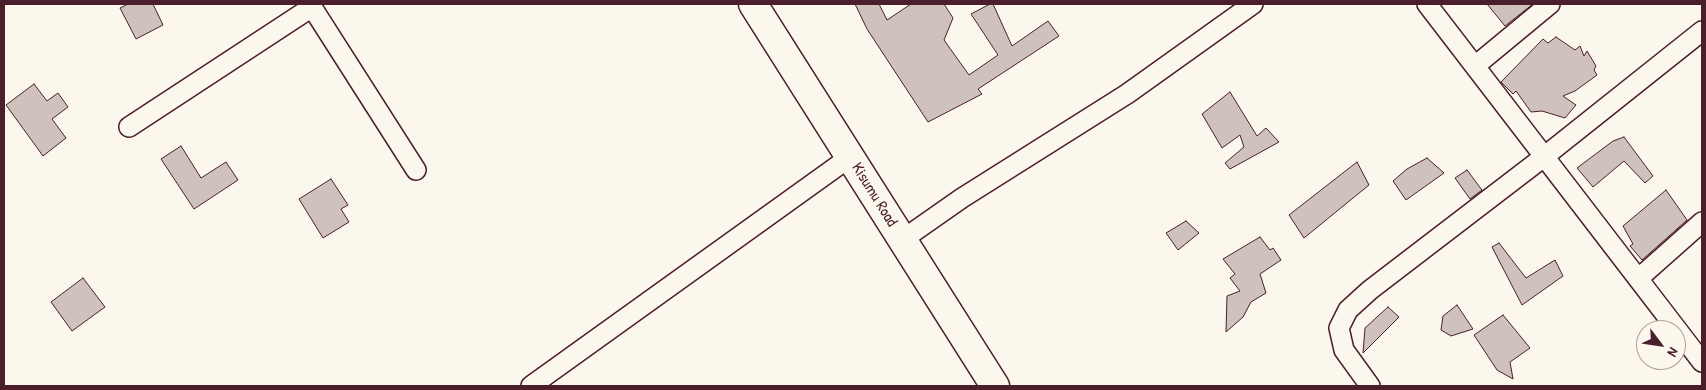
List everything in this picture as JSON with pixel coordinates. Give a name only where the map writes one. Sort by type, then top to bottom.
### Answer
[{"type":"highway","name":"Kisumu Road","points":[[753,4],[995,386]]},
{"type":"street","points":[[902,240],[962,198],[1127,94],[1253,4]]},
{"type":"street","points":[[1427,4],[1702,362]]},
{"type":"street","points":[[1475,66],[1550,4]]},
{"type":"street","points":[[129,127],[311,6],[416,170]]},
{"type":"street","points":[[1370,386],[1344,350],[1339,328],[1348,310],[1370,290],[1545,156],[1702,31]]},
{"type":"street","points":[[531,386],[850,157]]},
{"type":"street","points":[[1639,278],[1702,222]]},
{"type":"building","points":[[128,4],[153,4],[163,25],[136,39],[120,8]]},
{"type":"building","points":[[855,4],[879,4],[887,20],[911,4],[944,4],[953,18],[944,40],[969,75],[998,55],[971,14],[990,4],[993,4],[1012,46],[1048,21],[1059,36],[978,89],[982,94],[928,122],[867,29]]},
{"type":"building","points":[[1487,4],[1533,4],[1505,26]]},
{"type":"building","points":[[1556,37],[1575,50],[1580,46],[1584,56],[1587,51],[1596,66],[1594,70],[1597,75],[1575,91],[1563,96],[1576,105],[1565,118],[1542,111],[1531,112],[1516,91],[1513,94],[1501,82],[1543,39],[1548,43]]},
{"type":"building","points":[[34,84],[47,101],[58,93],[68,107],[52,119],[66,138],[43,156],[6,105]]},
{"type":"building","points":[[1230,92],[1257,136],[1266,128],[1279,142],[1230,169],[1225,163],[1244,147],[1240,135],[1222,148],[1202,114]]},
{"type":"building","points":[[1624,137],[1653,176],[1645,183],[1624,161],[1593,187],[1577,168],[1613,141]]},
{"type":"building","points":[[181,146],[201,178],[226,162],[238,180],[194,209],[161,159]]},
{"type":"building","points":[[1427,158],[1444,173],[1406,200],[1393,181],[1407,169]]},
{"type":"building","points":[[1357,162],[1369,185],[1304,238],[1289,215]]},
{"type":"building","points":[[1467,170],[1482,190],[1470,199],[1455,178]]},
{"type":"building","points":[[331,179],[348,205],[341,209],[349,222],[323,238],[299,199]]},
{"type":"building","points":[[1666,190],[1687,220],[1642,260],[1630,246],[1633,244],[1623,226]]},
{"type":"building","points":[[1186,221],[1199,233],[1178,250],[1166,233]]},
{"type":"building","points":[[1260,237],[1270,250],[1273,248],[1281,260],[1260,274],[1266,293],[1251,302],[1243,317],[1226,332],[1227,296],[1240,291],[1230,278],[1235,274],[1223,259]]},
{"type":"building","points":[[1499,243],[1526,278],[1555,260],[1563,276],[1522,305],[1492,247]]},
{"type":"building","points":[[83,278],[105,307],[72,331],[51,302]]},
{"type":"building","points":[[1457,305],[1473,329],[1451,336],[1441,330],[1443,316]]},
{"type":"building","points":[[1388,307],[1399,317],[1363,353],[1365,328]]},
{"type":"building","points":[[1503,315],[1530,348],[1510,362],[1513,379],[1497,370],[1474,335]]}]
